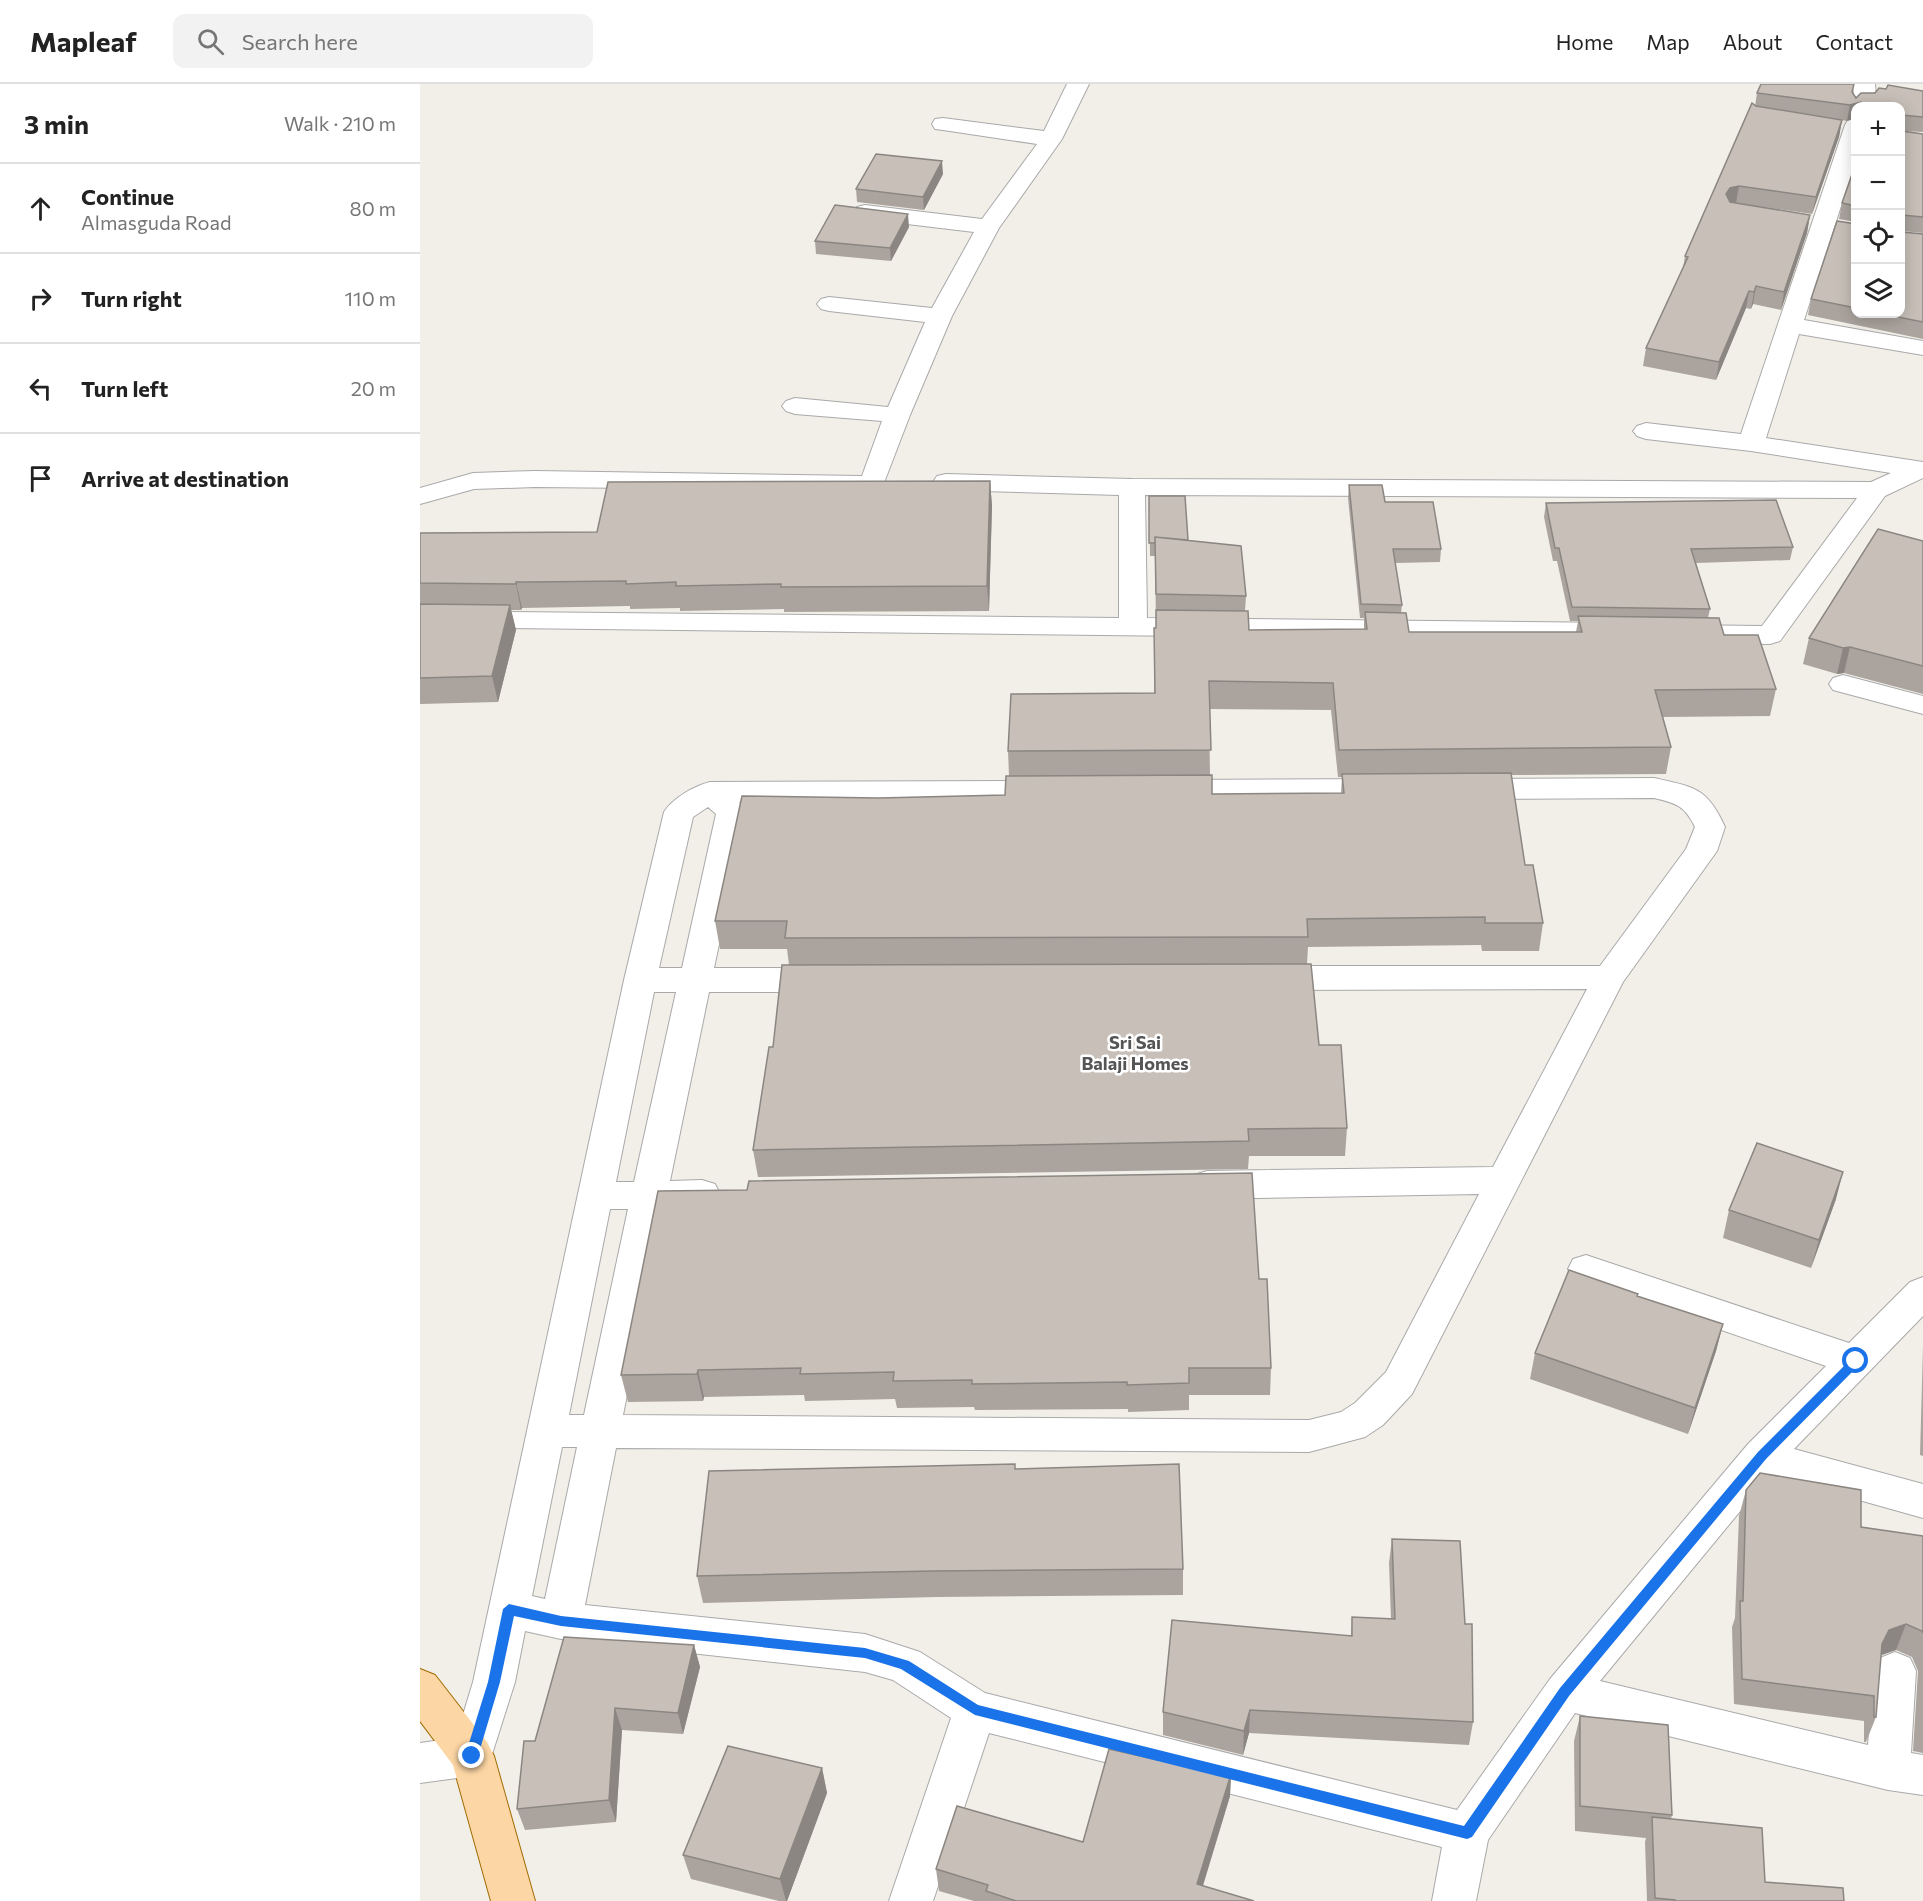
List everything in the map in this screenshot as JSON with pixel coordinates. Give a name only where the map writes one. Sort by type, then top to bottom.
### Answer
[{"type":"main road","points":[[420,1688],[472,1756],[513,1901]]},
{"type":"street","points":[[897,482],[897,415],[940,316],[988,227],[1051,138],[1078,84]]},
{"type":"street","points":[[1863,102],[1864,84]]},
{"type":"street","points":[[943,124],[1051,138]]},
{"type":"street","points":[[1751,443],[1822,226],[1849,128]]},
{"type":"street","points":[[856,211],[988,227]]},
{"type":"street","points":[[829,304],[940,316]]},
{"type":"street","points":[[1790,325],[1923,348]]},
{"type":"street","points":[[795,406],[897,415]]},
{"type":"street","points":[[1646,430],[1751,443],[1920,470]]},
{"type":"street","points":[[420,496],[473,482],[535,479],[897,482],[1132,487],[1876,490],[1920,470]]},
{"type":"street","points":[[1132,487],[1133,627]]},
{"type":"street","points":[[420,620],[1770,634],[1876,490]]},
{"type":"street","points":[[1843,684],[1923,705]]},
{"type":"street","points":[[546,1431],[1309,1436],[1351,1426],[1369,1414],[1399,1383],[1609,977],[1701,851],[1710,827],[1702,809],[1685,795],[1654,788],[1140,790]]},
{"type":"street","points":[[420,1763],[472,1756],[494,1682],[640,980],[679,812],[710,792],[1081,790]]},
{"type":"street","points":[[561,1621],[648,1194],[732,812],[710,792]]},
{"type":"street","points":[[1241,979],[1609,977]]},
{"type":"street","points":[[640,980],[850,980]]},
{"type":"street","points":[[1172,1186],[1505,1180]]},
{"type":"street","points":[[595,1196],[732,1193]]},
{"type":"street","points":[[1586,1269],[1856,1361]]},
{"type":"street","points":[[1454,1901],[1467,1833],[1565,1692],[1762,1456],[1923,1292]]},
{"type":"street","points":[[1762,1456],[1923,1502]]},
{"type":"street","points":[[509,1609],[561,1621],[865,1653],[905,1665],[975,1710],[1467,1833]]},
{"type":"street","points":[[1565,1692],[1906,1772],[1895,1671]]},
{"type":"street","points":[[911,1901],[975,1710]]},
{"type":"building","points":[[1761,84],[1854,84],[1852,92],[1856,98],[1861,93],[1875,93],[1879,88],[1886,89],[1888,85],[1923,91],[1923,117],[1905,115],[1905,102],[1851,102],[1850,105],[1757,93]]},
{"type":"building","points":[[1752,103],[1756,106],[1842,120],[1816,197],[1739,186],[1730,188],[1726,194],[1730,202],[1810,215],[1784,292],[1756,286],[1754,292],[1749,291],[1719,362],[1646,348],[1688,257],[1685,256]]},
{"type":"building","points":[[1905,131],[1923,134],[1923,217],[1905,215]]},
{"type":"building","points":[[876,154],[942,161],[923,197],[856,189]]},
{"type":"building","points":[[1851,177],[1851,205],[1842,203]]},
{"type":"building","points":[[835,205],[908,214],[890,248],[815,241]]},
{"type":"building","points":[[1837,221],[1851,223],[1851,307],[1811,299]]},
{"type":"building","points":[[1905,232],[1923,234],[1923,322],[1903,318],[1905,318]]},
{"type":"building","points":[[990,481],[987,586],[781,587],[781,584],[676,586],[676,582],[626,584],[626,581],[516,582],[516,584],[420,583],[420,533],[597,532],[608,482]]},
{"type":"building","points":[[1349,485],[1382,485],[1385,502],[1433,502],[1441,549],[1393,549],[1402,605],[1361,604]]},
{"type":"building","points":[[1149,496],[1185,496],[1188,540],[1155,537],[1155,543],[1149,543]]},
{"type":"building","points":[[1776,500],[1793,547],[1691,549],[1710,609],[1572,607],[1559,548],[1555,548],[1546,503]]},
{"type":"building","points":[[1878,529],[1923,541],[1923,666],[1809,638]]},
{"type":"building","points":[[1155,537],[1241,546],[1246,596],[1156,594]]},
{"type":"building","points":[[420,604],[510,605],[492,676],[420,678]]},
{"type":"building","points":[[1156,610],[1248,611],[1249,630],[1367,629],[1365,612],[1406,613],[1409,632],[1582,632],[1578,616],[1719,618],[1724,635],[1758,635],[1776,689],[1655,690],[1671,747],[1339,750],[1333,683],[1209,681],[1211,750],[1008,751],[1011,694],[1155,693]]},
{"type":"building","points":[[1511,773],[1525,865],[1533,865],[1543,923],[1485,923],[1485,917],[1307,919],[1308,937],[785,938],[787,921],[715,921],[742,796],[879,798],[1005,795],[1006,776],[1212,775],[1212,794],[1344,793],[1342,774]]},
{"type":"building","points":[[1311,964],[1319,1045],[1341,1045],[1347,1128],[1248,1129],[1249,1141],[753,1150],[769,1047],[773,1047],[782,965]]},
{"type":"building","points":[[1757,1143],[1843,1172],[1819,1240],[1729,1210]]},
{"type":"building","points":[[1252,1173],[1259,1279],[1267,1279],[1271,1368],[1189,1368],[1189,1383],[1127,1385],[1127,1382],[972,1384],[972,1380],[893,1381],[894,1372],[800,1374],[801,1368],[698,1370],[697,1374],[621,1375],[658,1191],[747,1190],[749,1181]]},
{"type":"building","points":[[1569,1270],[1638,1294],[1637,1296],[1723,1324],[1695,1408],[1535,1353]]},
{"type":"building","points":[[1015,1464],[1015,1469],[1179,1464],[1183,1569],[697,1576],[709,1471]]},
{"type":"building","points":[[1760,1473],[1861,1490],[1861,1527],[1923,1536],[1923,1633],[1906,1624],[1889,1630],[1882,1644],[1876,1717],[1874,1717],[1874,1696],[1742,1679],[1740,1601],[1743,1601],[1746,1490]]},
{"type":"building","points":[[1392,1539],[1460,1541],[1465,1624],[1472,1624],[1473,1722],[1250,1710],[1244,1731],[1163,1712],[1172,1620],[1352,1636],[1352,1617],[1395,1619]]},
{"type":"building","points":[[564,1637],[694,1645],[678,1713],[615,1708],[609,1800],[517,1809],[524,1741],[535,1741]]},
{"type":"building","points":[[1580,1716],[1668,1725],[1672,1815],[1580,1806]]},
{"type":"building","points":[[728,1746],[822,1768],[780,1879],[683,1855]]},
{"type":"building","points":[[1109,1749],[1158,1760],[1158,1756],[1231,1774],[1197,1884],[1254,1901],[1016,1901],[986,1891],[988,1885],[936,1869],[957,1806],[1083,1842]]},
{"type":"building","points":[[1652,1817],[1762,1828],[1765,1882],[1843,1888],[1844,1901],[1675,1901],[1655,1898]]},
{"type":"district","name":"Sri Sai Balaji Homes","points":[[1135,1052]]},
{"type":"route","points":[[472,1756],[494,1682],[509,1609],[561,1621],[865,1653],[905,1665],[975,1710],[1467,1833],[1565,1692],[1762,1456],[1856,1361]]}]
